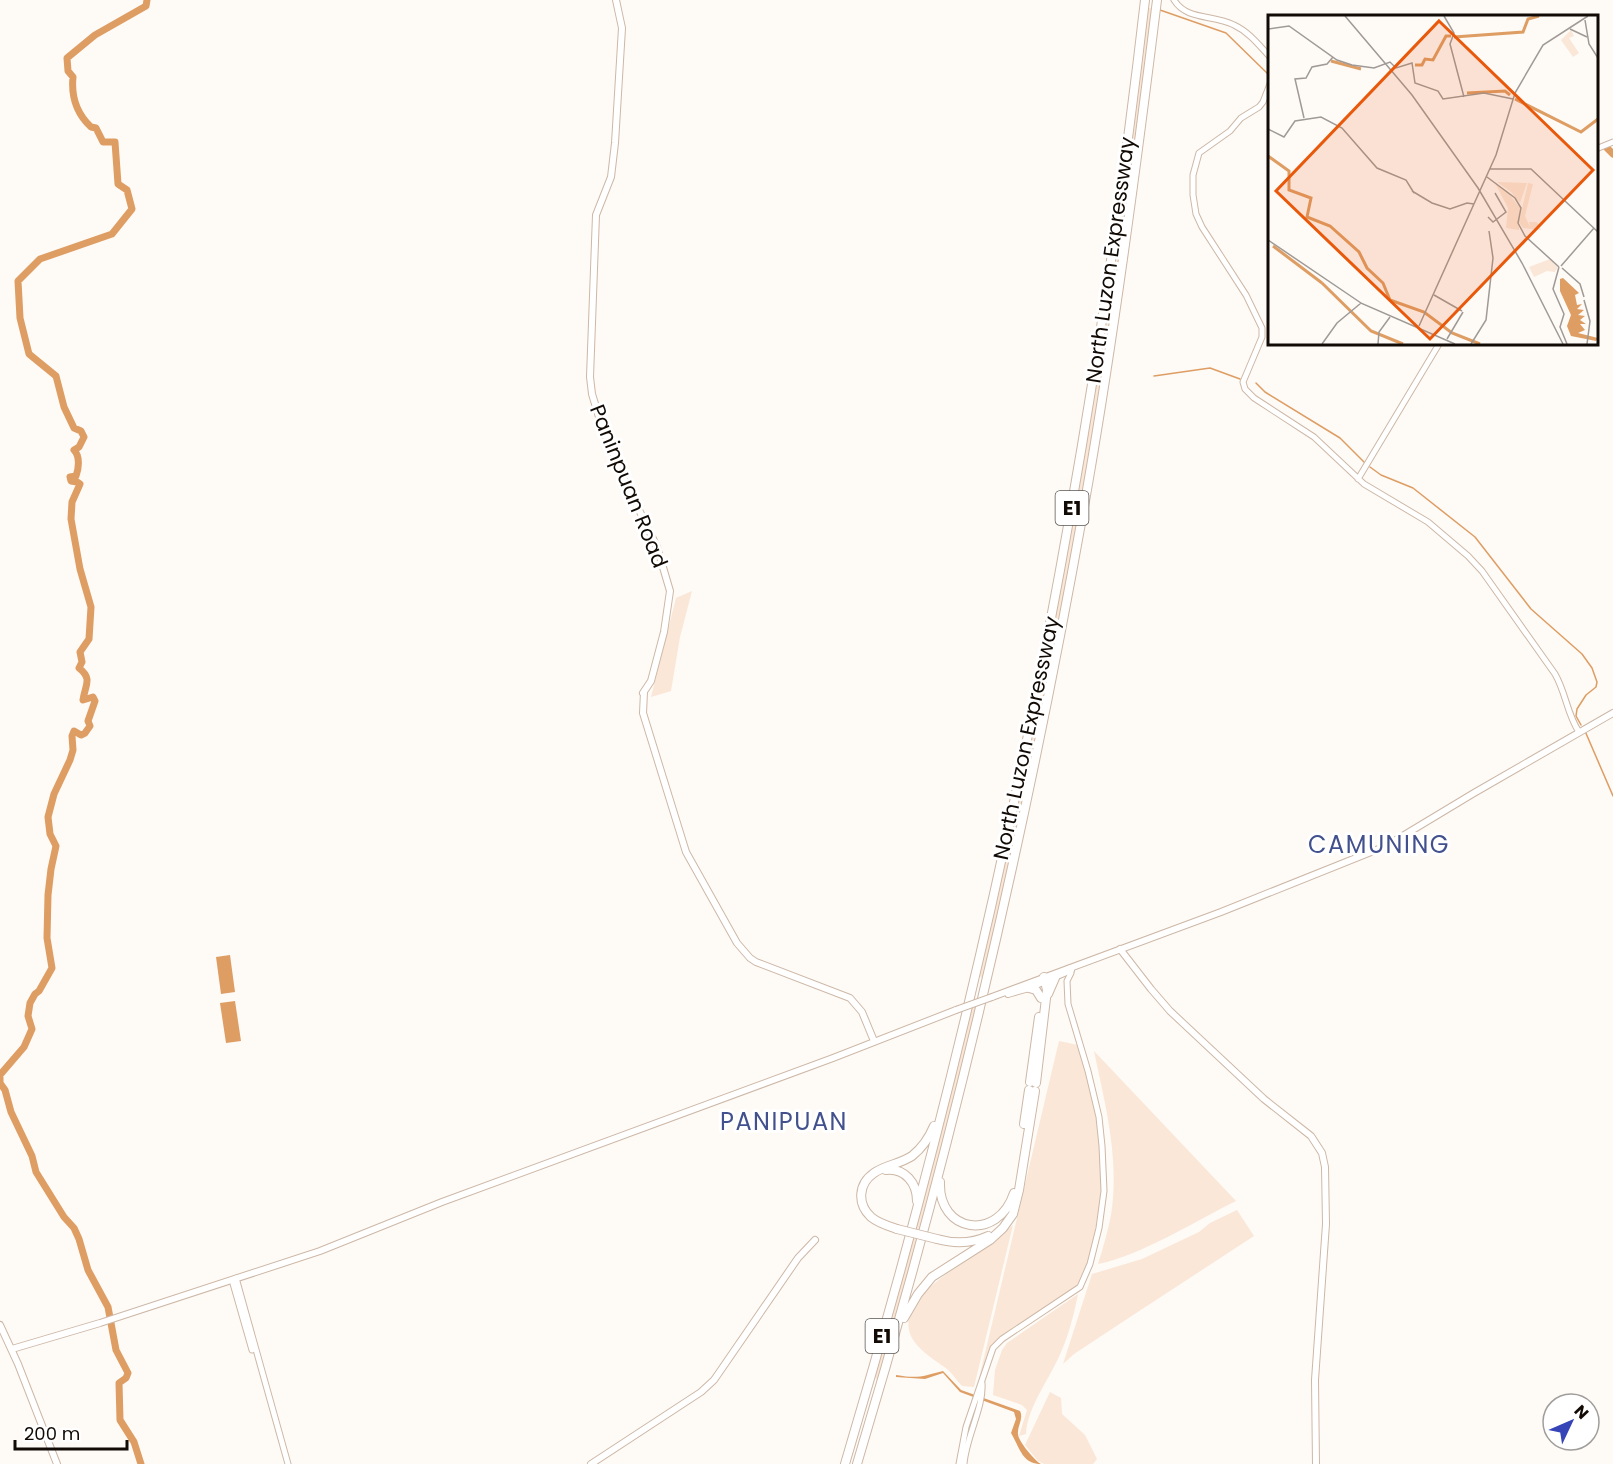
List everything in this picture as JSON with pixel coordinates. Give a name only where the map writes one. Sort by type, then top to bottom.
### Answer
[{"type":"highway","name":"North Luzon Expressway","points":[[857,1464],[942,1161],[993,951],[1063,620],[1111,341],[1142,132],[1157,0]]},
{"type":"highway","name":"North Luzon Expressway","points":[[845,1464],[914,1222],[943,1107],[973,985],[1027,740],[1077,480],[1122,189],[1145,1]]},
{"type":"highway","points":[[1043,999],[1055,978]]},
{"type":"highway","points":[[891,1348],[907,1310],[926,1284],[941,1271],[996,1235],[1009,1220],[1017,1202],[1043,999],[1042,980]]},
{"type":"highway","points":[[1029,988],[1036,990],[1043,999]]},
{"type":"highway","points":[[1010,1214],[1032,1086]]},
{"type":"highway","points":[[943,1107],[931,1133],[920,1149],[900,1163],[876,1172],[862,1186],[862,1204],[871,1217],[897,1229],[959,1243],[982,1239],[1001,1226],[1017,1202]]},
{"type":"highway","points":[[942,1161],[939,1189],[941,1199],[945,1209],[960,1222],[972,1226],[991,1223],[1009,1207],[1015,1189]]},
{"type":"highway","points":[[876,1172],[894,1170],[911,1180],[917,1198],[914,1222]]},
{"type":"main road","name":"Paninpuan Road","points":[[616,0],[622,28],[615,143],[611,177],[596,216],[590,377],[591,394],[603,430],[657,547],[666,580],[661,631],[643,693],[643,713],[682,844],[737,943],[750,958],[760,963],[850,998],[862,1012],[874,1041]]},
{"type":"main road","points":[[12,1349],[123,1316],[332,1246],[456,1197],[1221,912],[1386,846],[1613,713]]},
{"type":"main road","points":[[1120,949],[1170,1011],[1264,1099],[1311,1136],[1322,1153],[1325,1167],[1326,1224],[1315,1380],[1316,1464]]},
{"type":"main road","points":[[992,997],[1029,988],[1042,980],[1055,978],[1070,969]]},
{"type":"main road","points":[[591,1464],[701,1392],[714,1380],[798,1258],[815,1240]]},
{"type":"main road","points":[[0,1317],[12,1343],[12,1349]]},
{"type":"main road","points":[[0,1324],[57,1464]]},
{"type":"street","points":[[1174,0],[1180,8],[1191,14],[1215,17],[1240,28],[1268,56]]},
{"type":"street","points":[[1268,87],[1259,107],[1241,117],[1230,131],[1199,153],[1193,174],[1192,195],[1196,214],[1246,295],[1262,328],[1262,337],[1243,382],[1245,389],[1254,398],[1314,437],[1358,479],[1428,522],[1477,566],[1560,682],[1572,720],[1580,732]]},
{"type":"street","points":[[1598,148],[1613,142]]},
{"type":"street","points":[[1358,479],[1438,345]]},
{"type":"street","points":[[964,1464],[989,1358],[998,1343],[1080,1287],[1090,1264],[1099,1228],[1104,1191],[1099,1117],[1088,1071],[1071,1020],[1067,981],[1070,969]]},
{"type":"street","points":[[234,1279],[286,1464]]},
{"type":"street","points":[[959,1464],[962,1440],[978,1398]]},
{"type":"shaded area","points":[[1147,6],[1153,10],[1132,179],[1108,348],[1080,516],[1041,720],[982,978],[978,975],[1089,426],[1116,258]]},
{"type":"shaded area","points":[[692,591],[680,637],[671,691],[651,697],[676,598]]},
{"type":"shaded area","points":[[230,955],[235,992],[221,994],[216,957]]},
{"type":"shaded area","points":[[235,1001],[241,1041],[226,1043],[220,1003]]},
{"type":"shaded area","points":[[978,1005],[906,1286],[878,1379],[876,1379],[874,1374],[970,1009]]},
{"type":"shaded area","points":[[1059,1041],[1078,1045],[1086,1066],[1100,1139],[1102,1187],[1095,1232],[1088,1261],[1076,1287],[996,1343],[977,1387]]},
{"type":"shaded area","points":[[1094,1051],[1236,1201],[1150,1246],[1098,1264],[1111,1215],[1114,1173],[1107,1111]]},
{"type":"shaded area","points":[[1237,1210],[1254,1236],[1074,1354],[1063,1364],[1092,1274],[1142,1259],[1199,1232],[1210,1223]]},
{"type":"shaded area","points":[[1013,1225],[974,1387],[962,1386],[949,1371],[915,1342],[909,1330],[909,1318],[914,1306],[934,1284]]},
{"type":"shaded area","points":[[1078,1294],[1071,1324],[1057,1362],[1030,1413],[1026,1434],[1019,1436],[1027,1410],[1022,1405],[993,1395],[995,1370],[1002,1350],[1007,1343]]},
{"type":"shaded area","points":[[943,1371],[961,1390],[1020,1411],[1019,1437],[1027,1450],[1041,1464],[1030,1461],[1019,1449],[1011,1433],[1016,1419],[1014,1412],[960,1392],[943,1373],[925,1379],[896,1377],[896,1375],[921,1376]]},
{"type":"shaded area","points":[[1050,1392],[1061,1398],[1062,1414],[1085,1435],[1097,1459],[1093,1464],[1044,1464],[1038,1461],[1025,1445]]},
{"type":"waterway","points":[[0,1082],[0,1075],[24,1047],[32,1029],[28,1016],[30,1003],[52,968],[47,938],[48,895],[56,846],[50,834],[48,817],[54,794],[70,760],[74,731],[81,735],[90,726],[88,721],[95,701],[93,697],[83,700],[87,679],[79,668],[82,662],[80,652],[89,639],[91,607],[80,569],[71,519],[72,502],[80,484],[71,481],[70,477],[76,476],[78,469],[78,459],[74,450],[79,447],[84,437],[81,431],[74,428],[64,407],[56,376],[29,354],[20,318],[18,281],[40,259],[112,234],[132,209],[127,190],[118,184],[115,142],[103,142],[96,128],[91,127],[78,110],[74,98],[73,77],[68,71],[67,58],[95,35],[146,6],[147,0]]},
{"type":"waterway","points":[[1160,10],[1226,33],[1268,74]]},
{"type":"waterway","points":[[1607,148],[1613,154]]},
{"type":"waterway","points":[[1154,376],[1210,368],[1240,379]]},
{"type":"waterway","points":[[1256,383],[1265,392],[1340,438],[1364,462]]},
{"type":"waterway","points":[[1370,467],[1381,475],[1413,488],[1475,537],[1531,609],[1582,654],[1592,668],[1597,682],[1596,687],[1586,695],[1577,709],[1576,716],[1581,725]]},
{"type":"waterway","points":[[1585,731],[1613,796]]},
{"type":"waterway","points":[[0,1083],[32,1156],[36,1172],[64,1217],[74,1228],[88,1270],[108,1307],[116,1350],[128,1373],[126,1378],[119,1383],[120,1420],[134,1442],[141,1464]]},
{"type":"district","name":"CAMUNING","points":[[1379,844]]},
{"type":"district","name":"PANIPUAN","points":[[784,1121]]}]
